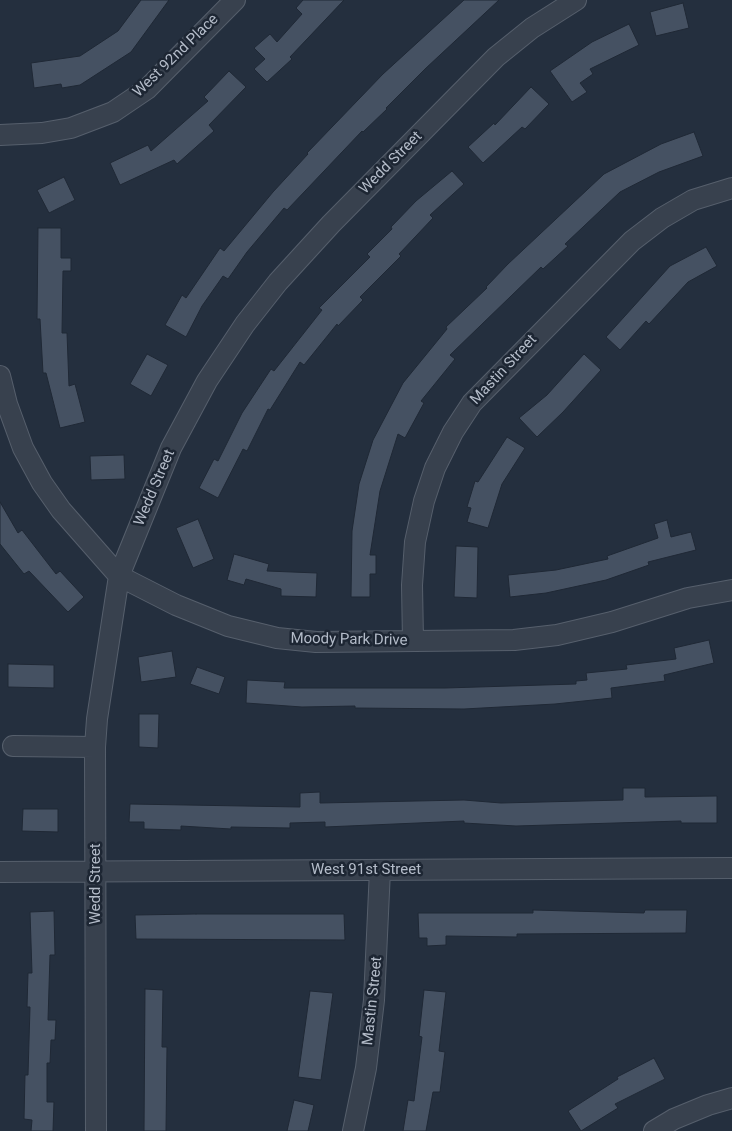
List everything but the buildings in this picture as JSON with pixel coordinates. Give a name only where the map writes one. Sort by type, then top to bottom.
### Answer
[{"type":"street","name":"West 92nd Place","points":[[0,134],[42,133],[71,128],[113,112],[147,88],[235,0]]},
{"type":"street","name":"Wedd Street","points":[[96,1131],[97,871],[95,747],[105,654],[119,576],[171,448],[207,381],[245,324],[278,282],[331,224],[496,57],[532,28],[576,0]]},
{"type":"street","name":"Mastin Street","points":[[413,640],[412,576],[415,542],[424,500],[435,468],[472,403],[632,240],[662,218],[693,200],[732,188]]},
{"type":"street","name":"Moody Park Drive","points":[[0,376],[7,404],[23,448],[42,483],[61,510],[119,576],[176,605],[228,626],[277,638],[316,642],[514,640],[557,635],[612,622],[688,598],[732,590]]},
{"type":"street","points":[[13,746],[95,747]]},
{"type":"street","name":"West 91st Street","points":[[0,872],[732,868]]},
{"type":"street","name":"Mastin Street","points":[[353,1131],[366,1068],[374,1000],[380,870]]},
{"type":"street","points":[[654,1131],[674,1119],[708,1105],[732,1098]]}]
